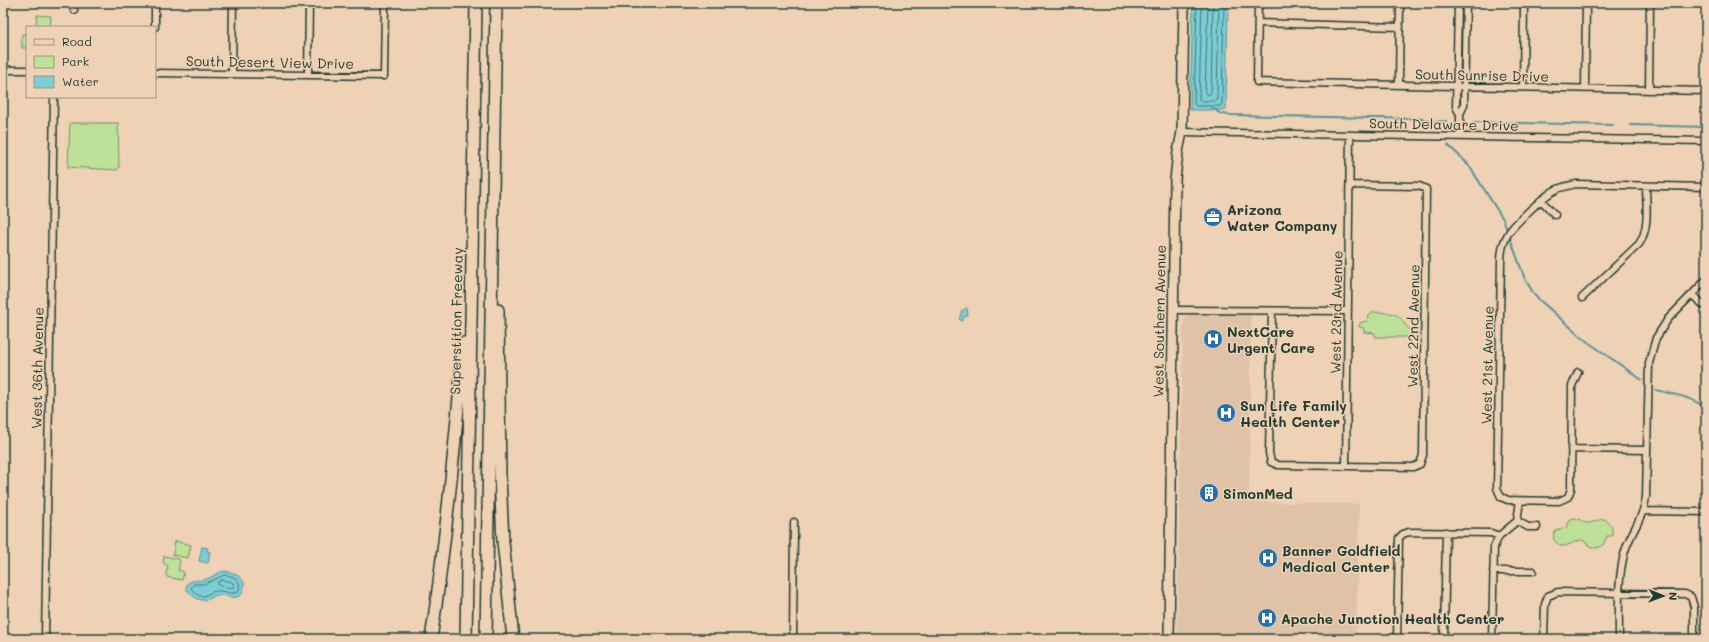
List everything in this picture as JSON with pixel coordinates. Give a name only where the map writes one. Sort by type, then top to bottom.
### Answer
[{"type":"highway","name":"Superstition Freeway","points":[[466,639],[476,3]]},
{"type":"highway","points":[[486,639],[496,3]]},
{"type":"highway","points":[[493,193],[498,274],[502,541],[513,639]]},
{"type":"highway","points":[[431,639],[453,473],[465,325],[472,267]]},
{"type":"main road","name":"West Southern Avenue","points":[[1169,639],[1175,180],[1182,132],[1184,3]]},
{"type":"street","points":[[72,3],[74,10]]},
{"type":"street","points":[[155,3],[155,26]]},
{"type":"street","points":[[232,74],[233,3]]},
{"type":"street","points":[[308,75],[309,3]]},
{"type":"street","name":"South Desert View Drive","points":[[156,73],[384,76],[386,3]]},
{"type":"street","points":[[1258,3],[1258,23],[1400,27]]},
{"type":"street","points":[[1399,85],[1400,3]]},
{"type":"street","points":[[1458,3],[1456,107],[1460,114]]},
{"type":"street","points":[[1460,137],[1460,114],[1464,106],[1465,86],[1466,3]]},
{"type":"street","points":[[1523,87],[1524,3]]},
{"type":"street","points":[[1585,89],[1586,3]]},
{"type":"street","points":[[1649,90],[1650,3]]},
{"type":"street","name":"South Sunrise Drive","points":[[1258,23],[1257,82],[1706,91]]},
{"type":"street","points":[[3,70],[26,70]]},
{"type":"street","name":"West 36th Avenue","points":[[45,639],[54,98]]},
{"type":"street","name":"South Delaware Drive","points":[[1182,132],[1706,141]]},
{"type":"street","name":"West 23rd Avenue","points":[[1346,466],[1350,135]]},
{"type":"street","points":[[1555,215],[1542,200],[1558,189],[1576,184],[1706,187]]},
{"type":"street","name":"West 22nd Avenue","points":[[1346,466],[1413,467],[1420,464],[1423,455],[1426,189],[1419,186],[1350,185]]},
{"type":"street","points":[[1582,298],[1639,244],[1643,238],[1645,230],[1646,186]]},
{"type":"street","name":"West 21st Avenue","points":[[1520,501],[1508,500],[1501,497],[1497,488],[1501,260],[1504,242],[1508,233],[1542,200]]},
{"type":"street","points":[[1619,639],[1619,593],[1621,568],[1626,548],[1644,511],[1648,450],[1649,363],[1656,338],[1668,319],[1706,280]]},
{"type":"street","points":[[1692,295],[1706,307]]},
{"type":"street","points":[[1173,310],[1348,311]]},
{"type":"street","points":[[1272,311],[1271,462],[1278,465],[1346,466]]},
{"type":"street","points":[[1492,639],[1494,547],[1499,536],[1517,521],[1520,501],[1559,501],[1568,497],[1571,489],[1572,386],[1578,372]]},
{"type":"street","points":[[1571,449],[1648,450]]},
{"type":"street","points":[[1644,511],[1706,512]]},
{"type":"street","points":[[1517,521],[1528,527],[1536,527]]},
{"type":"street","points":[[793,639],[794,522]]},
{"type":"street","points":[[1397,639],[1399,538],[1408,532],[1491,533],[1499,536]]},
{"type":"street","points":[[1444,639],[1446,532]]},
{"type":"street","points":[[1493,570],[1533,571]]},
{"type":"street","points":[[1544,639],[1545,604],[1548,596],[1558,592],[1685,594],[1691,596],[1694,607],[1694,639]]},
{"type":"shaded area","points":[[1192,313],[1251,315],[1249,502],[1359,504],[1356,639],[1177,639],[1183,327],[1185,317]]},
{"type":"green space","points":[[37,15],[51,16],[50,26],[36,26]]},
{"type":"green space","points":[[22,34],[26,34],[26,48],[22,48]]},
{"type":"green space","points":[[70,123],[118,123],[119,167],[117,170],[68,167]]},
{"type":"green space","points":[[1373,312],[1390,313],[1396,315],[1412,331],[1412,335],[1409,337],[1375,337],[1375,333],[1364,332],[1364,328],[1359,327],[1360,323],[1367,321]]},
{"type":"green space","points":[[1574,518],[1588,523],[1605,519],[1612,527],[1612,536],[1607,536],[1603,545],[1598,548],[1592,547],[1583,540],[1560,546],[1554,540],[1555,532],[1566,528],[1571,519]]},
{"type":"green space","points":[[175,541],[191,545],[188,558],[173,555]]},
{"type":"green space","points":[[164,556],[179,559],[178,570],[184,572],[182,580],[167,577],[166,574],[168,566],[163,563]]},
{"type":"water","points":[[1193,3],[1228,3],[1226,110],[1190,110]]},
{"type":"water","points":[[967,308],[968,316],[965,316],[962,321],[959,319],[961,311]]},
{"type":"water","points":[[202,547],[208,548],[207,551],[210,552],[208,563],[199,561]]},
{"type":"water","points":[[225,571],[237,575],[244,583],[242,593],[239,596],[231,597],[216,595],[209,599],[202,600],[190,594],[186,588],[187,584],[191,581],[203,580]]},
{"type":"waterway","points":[[1212,108],[1221,114],[1231,115],[1423,119],[1434,122],[1446,121]]},
{"type":"waterway","points":[[1423,120],[1430,127]]},
{"type":"waterway","points":[[1474,122],[1613,125]]},
{"type":"waterway","points":[[1630,125],[1706,127]]},
{"type":"waterway","points":[[1448,145],[1468,164],[1503,219],[1525,279],[1535,296],[1585,340],[1642,380]]},
{"type":"waterway","points":[[1656,390],[1695,401],[1706,408]]},
{"type":"place","name":"Arizona Water Company","points":[[1213,217]]},
{"type":"place","name":"NextCare Urgent Care","points":[[1213,339]]},
{"type":"place","name":"Sun Life Family Health Center","points":[[1226,413]]},
{"type":"place","name":"SimonMed","points":[[1209,493]]},
{"type":"place","name":"Banner Goldfield Medical Center","points":[[1268,558]]},
{"type":"place","name":"Apache Junction Health Center","points":[[1267,618]]}]
